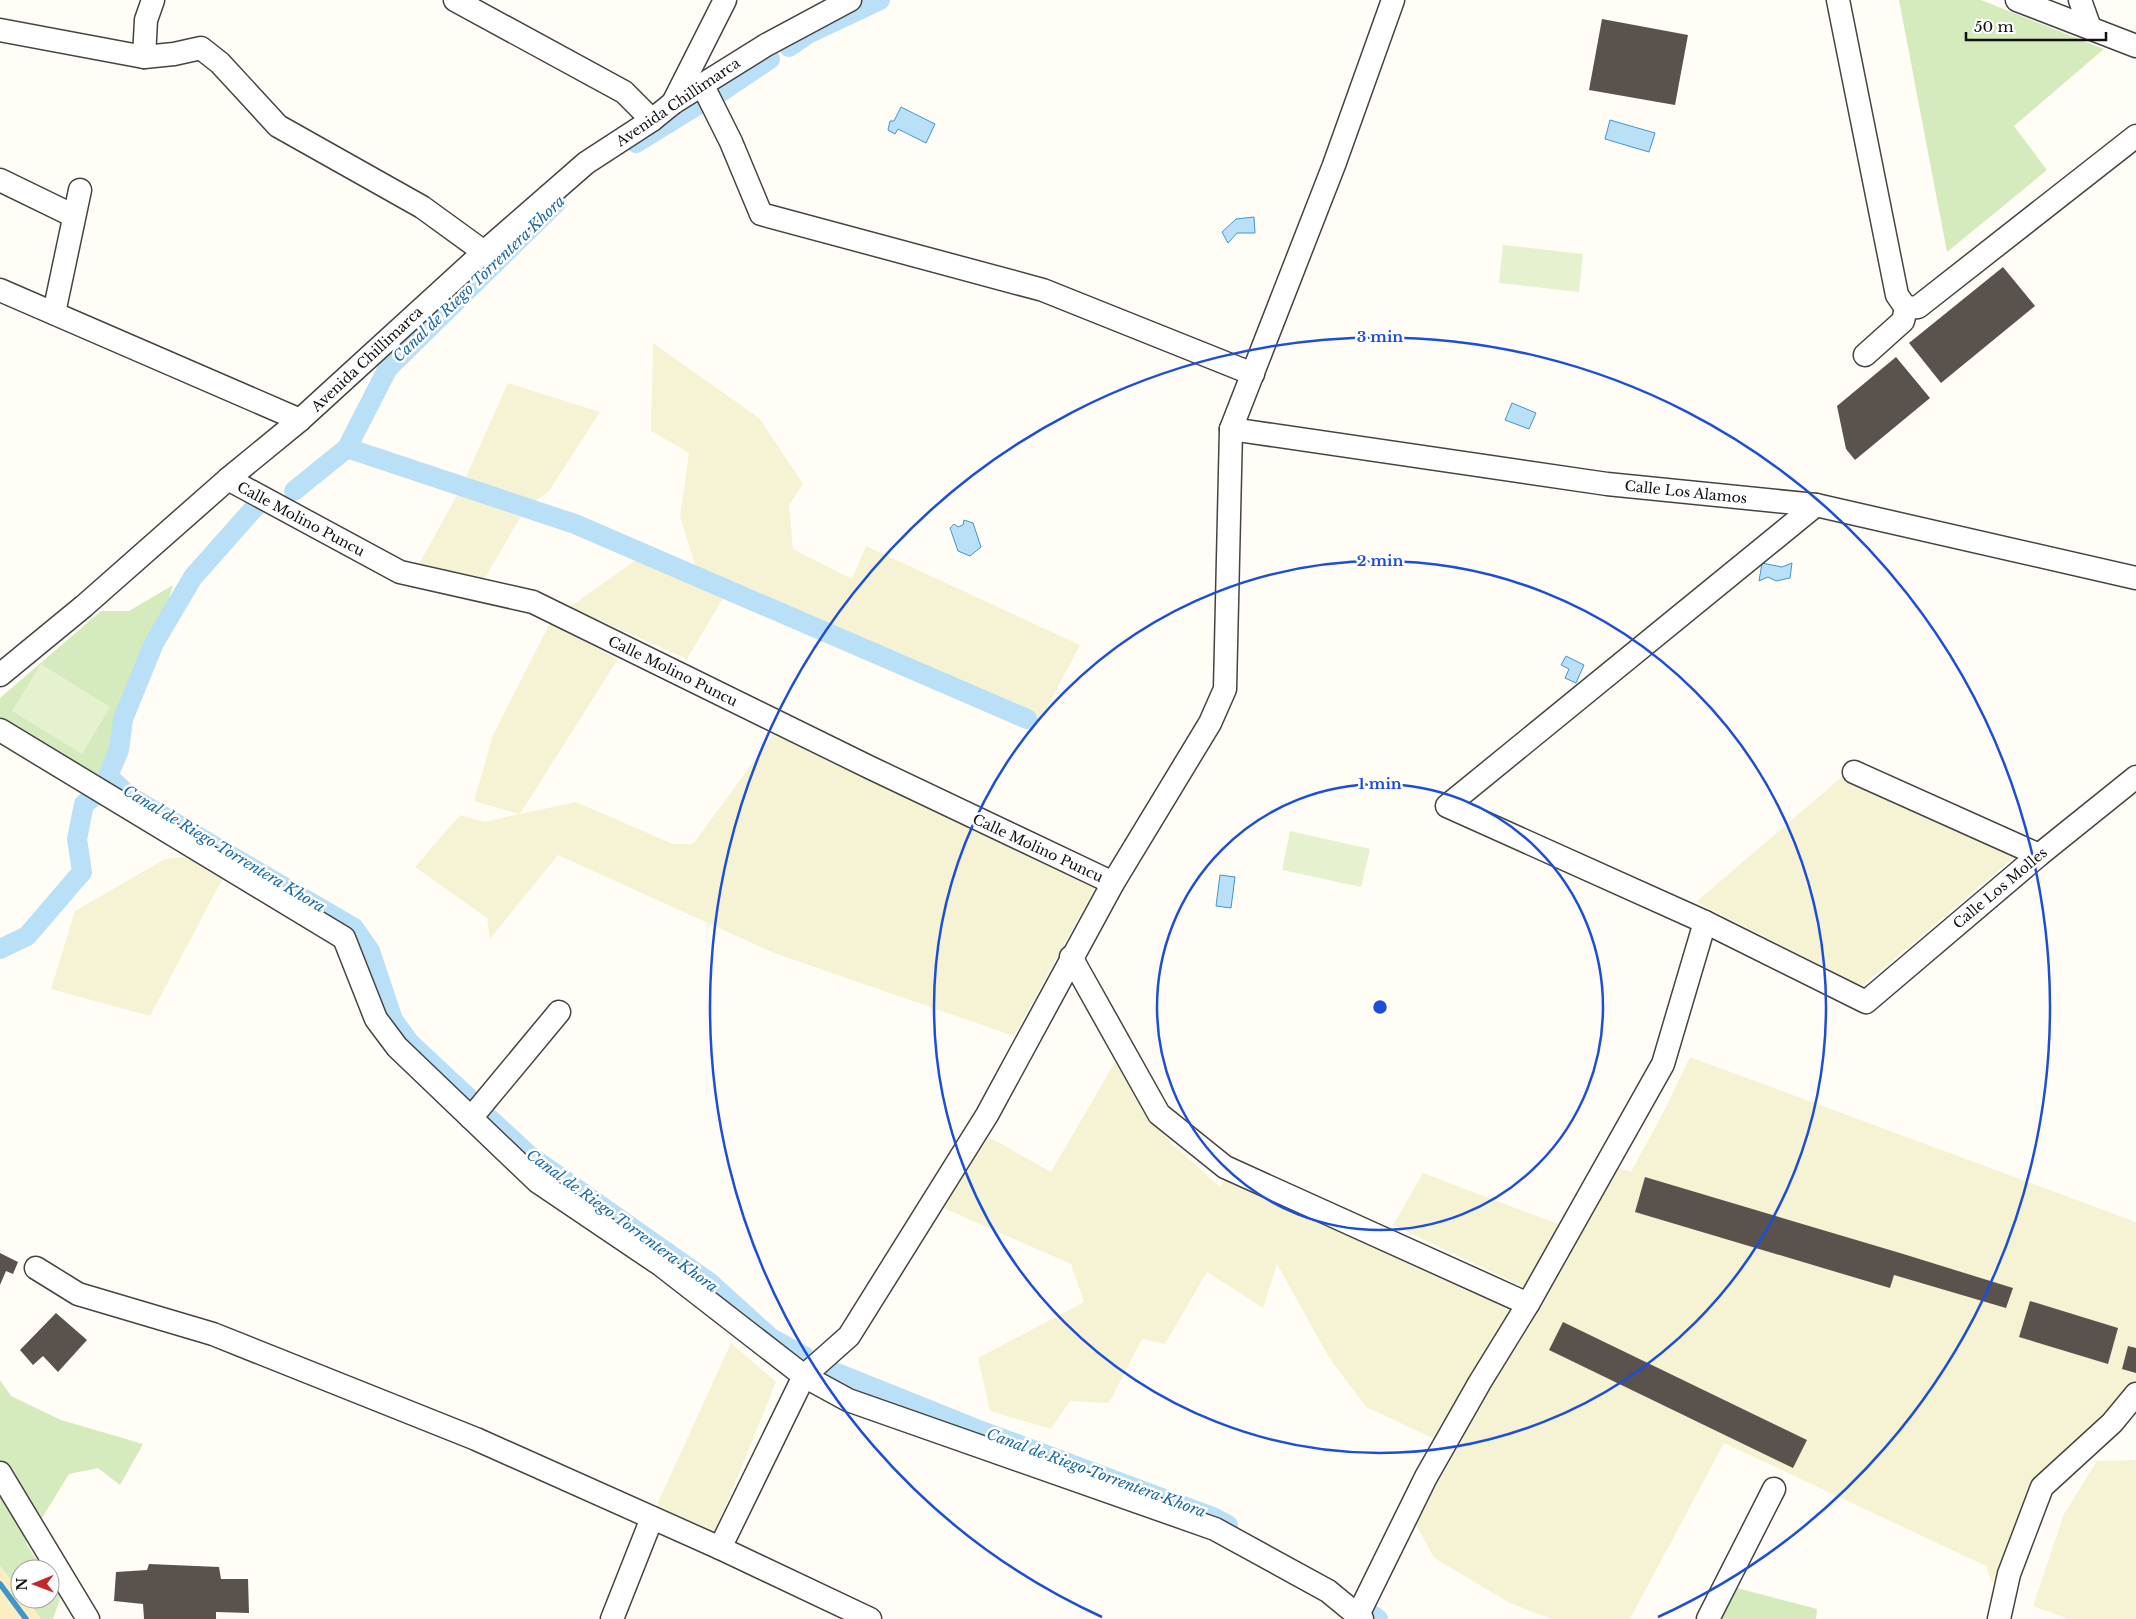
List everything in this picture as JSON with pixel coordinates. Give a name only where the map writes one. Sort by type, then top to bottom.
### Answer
[{"type":"street","points":[[144,57],[146,20],[153,0]]},
{"type":"street","points":[[455,0],[624,92],[652,120]]},
{"type":"street","points":[[673,103],[725,0]]},
{"type":"street","name":"Avenida Chillimarca","points":[[0,675],[84,606],[228,479],[300,420],[484,252],[586,163],[652,120],[673,103],[702,84],[766,45],[850,0]]},
{"type":"street","points":[[720,1548],[804,1376],[849,1336],[987,1115],[1071,957],[1113,883],[1210,723],[1224,689],[1231,429],[1334,165],[1393,0]]},
{"type":"street","points":[[1838,0],[1896,295],[1906,308]]},
{"type":"street","points":[[2017,0],[2136,46]]},
{"type":"street","points":[[2080,0],[2090,28]]},
{"type":"street","points":[[0,30],[144,57],[174,54],[201,48],[220,63],[278,126],[422,207],[484,252]]},
{"type":"street","points":[[702,84],[731,142],[761,214],[1043,290],[1253,374]]},
{"type":"street","points":[[1906,308],[1918,307],[2136,136]]},
{"type":"street","points":[[0,180],[74,216]]},
{"type":"street","points":[[54,313],[80,190]]},
{"type":"street","points":[[0,290],[300,420]]},
{"type":"street","points":[[1864,355],[1902,321],[1906,308]]},
{"type":"street","name":"Calle Los Alamos","points":[[1231,429],[1607,484],[1816,505],[2136,578]]},
{"type":"street","name":"Calle Molino Puncu","points":[[228,479],[400,572],[533,602],[871,768],[1113,883]]},
{"type":"street","points":[[0,730],[344,938],[376,1020],[397,1047],[538,1182],[661,1265],[804,1376],[848,1400],[1215,1529],[1328,1590],[1360,1617],[1426,1477],[1480,1382],[1528,1304],[1662,1064],[1705,922],[1447,806],[1816,505]]},
{"type":"street","points":[[1854,772],[2039,856]]},
{"type":"street","name":"Calle Los Molles","points":[[1705,922],[1866,1002],[2136,777]]},
{"type":"street","points":[[1071,957],[1159,1114],[1226,1167],[1528,1304]]},
{"type":"street","points":[[471,1118],[559,1012]]},
{"type":"street","points":[[36,1268],[78,1294],[212,1334],[476,1439],[720,1548],[870,1619]]},
{"type":"street","points":[[1999,1619],[2009,1574],[2042,1487],[2112,1423],[2136,1394]]},
{"type":"street","points":[[0,1473],[88,1619]]},
{"type":"street","points":[[1708,1619],[1774,1489]]},
{"type":"street","points":[[612,1619],[652,1518]]},
{"type":"shaded area","points":[[653,343],[759,418],[803,484],[789,505],[793,549],[852,579],[866,546],[1080,645],[1039,723],[728,590],[687,659],[570,607],[644,554],[699,577],[680,517],[689,453],[651,431]]},
{"type":"shaded area","points":[[508,383],[600,412],[549,491],[526,508],[483,581],[418,566],[461,488]]},
{"type":"shaded area","points":[[550,623],[618,659],[520,814],[576,802],[673,844],[693,844],[776,731],[1097,884],[1014,1036],[774,953],[558,855],[490,939],[487,918],[415,867],[460,815],[485,822],[519,814],[474,801],[493,735]]},
{"type":"shaded area","points":[[1844,775],[2019,853],[1862,986],[1696,902]]},
{"type":"shaded area","points":[[190,856],[224,876],[150,1016],[51,989],[75,911],[165,859]]},
{"type":"shaded area","points":[[1690,1057],[2136,1222],[2136,1382],[2107,1419],[2038,1483],[2001,1578],[1992,1583],[1986,1566],[1724,1443],[1630,1619],[1551,1619],[1510,1603],[1434,1558],[1415,1523],[1616,1167],[1631,1172]]},
{"type":"shaded area","points":[[1115,1062],[1167,1139],[1220,1187],[1228,1175],[1518,1307],[1439,1441],[1366,1407],[1328,1356],[1277,1264],[1263,1308],[1207,1272],[1165,1344],[1142,1339],[1109,1403],[1070,1401],[1051,1429],[990,1411],[978,1358],[1084,1302],[1071,1264],[941,1207],[989,1137],[1051,1172]]},
{"type":"shaded area","points":[[1423,1173],[1566,1227],[1528,1289],[1393,1225]]},
{"type":"shaded area","points":[[731,1343],[776,1382],[714,1535],[655,1509]]},
{"type":"shaded area","points":[[2136,1460],[2136,1619],[2068,1619],[2033,1606],[2064,1514],[2097,1461]]},
{"type":"green space","points":[[1899,0],[1981,0],[2104,49],[2014,126],[2047,170],[1947,252]]},
{"type":"green space","points":[[1503,245],[1583,254],[1579,292],[1499,283]]},
{"type":"green space","points":[[173,585],[167,605],[146,644],[116,715],[111,752],[98,775],[0,717],[0,698],[101,611],[129,611]]},
{"type":"green space","points":[[41,664],[110,707],[82,754],[12,711]]},
{"type":"green space","points":[[1290,831],[1370,849],[1361,887],[1282,870]]},
{"type":"green space","points":[[0,1380],[11,1396],[61,1420],[143,1444],[120,1485],[98,1468],[69,1474],[26,1544],[36,1559],[10,1559],[10,1579],[0,1566]]},
{"type":"green space","points":[[1733,1587],[1817,1609],[1816,1619],[1716,1619]]},
{"type":"green space","points":[[34,1609],[56,1609],[53,1619],[41,1619]]},
{"type":"sand","points":[[0,1566],[10,1579],[10,1609],[34,1609],[41,1619],[0,1619]]},
{"type":"water","points":[[901,107],[935,124],[926,143],[898,129],[895,134],[888,130],[890,121],[894,121]]},
{"type":"water","points":[[1610,120],[1655,133],[1649,152],[1605,139]]},
{"type":"water","points":[[1254,217],[1255,233],[1237,233],[1228,243],[1222,232],[1236,219]]},
{"type":"water","points":[[1512,403],[1536,413],[1529,429],[1505,420]]},
{"type":"water","points":[[964,520],[973,523],[981,547],[970,556],[958,551],[950,528],[954,524],[958,527],[963,525]]},
{"type":"water","points":[[1762,563],[1782,567],[1792,563],[1790,578],[1776,581],[1768,577],[1759,581]]},
{"type":"water","points":[[1566,656],[1584,665],[1576,683],[1565,678],[1569,669],[1561,665]]},
{"type":"water","points":[[1220,875],[1235,877],[1231,908],[1216,906]]},
{"type":"building","points":[[1602,19],[1688,35],[1675,105],[1589,90]]},
{"type":"building","points":[[2003,267],[2035,306],[1941,383],[1909,343]]},
{"type":"building","points":[[1896,357],[1930,398],[1855,460],[1846,449],[1837,406]]},
{"type":"building","points":[[1645,1177],[2013,1288],[2006,1308],[1894,1275],[1890,1288],[1635,1212]]},
{"type":"building","points":[[0,1253],[18,1262],[13,1274],[6,1271],[0,1285]]},
{"type":"building","points":[[2030,1301],[2118,1328],[2108,1364],[2019,1337]]},
{"type":"building","points":[[56,1313],[87,1340],[58,1372],[43,1356],[33,1365],[20,1350]]},
{"type":"building","points":[[1563,1322],[1807,1440],[1793,1468],[1549,1350]]},
{"type":"building","points":[[2128,1346],[2136,1348],[2136,1373],[2122,1369]]},
{"type":"building","points":[[149,1564],[219,1567],[221,1579],[248,1579],[249,1613],[216,1612],[216,1619],[144,1619],[143,1604],[114,1601],[116,1572],[147,1570]]},
{"type":"waterway","name":"Canal de Riego Torrentera Khora","points":[[789,47],[808,34],[880,0]]},
{"type":"waterway","name":"Canal de Riego Torrentera Khora","points":[[718,94],[770,59]]},
{"type":"waterway","name":"Canal de Riego Torrentera Khora","points":[[636,143],[701,103]]},
{"type":"waterway","name":"Canal de Riego Torrentera Khora","points":[[294,491],[347,448],[388,368],[557,202]]},
{"type":"waterway","points":[[347,448],[575,524],[1027,719]]},
{"type":"waterway","name":"Canal de Riego Torrentera Khora","points":[[256,506],[193,577],[154,643],[123,719],[119,750],[108,776],[129,796],[354,928],[370,951],[393,1020],[410,1043],[468,1097]]},
{"type":"waterway","name":"Canal de Riego Torrentera Khora","points":[[0,949],[27,936],[82,872],[77,839],[84,804],[97,794]]},
{"type":"waterway","name":"Canal de Riego Torrentera Khora","points":[[490,1119],[530,1156],[709,1282],[771,1338],[804,1356]]},
{"type":"waterway","name":"Canal de Riego Torrentera Khora","points":[[832,1371],[979,1430],[1213,1517],[1228,1525]]},
{"type":"waterway","points":[[0,1584],[26,1619]]},
{"type":"waterway","name":"Canal de Riego Torrentera Khora","points":[[1374,1616],[1378,1619]]}]
